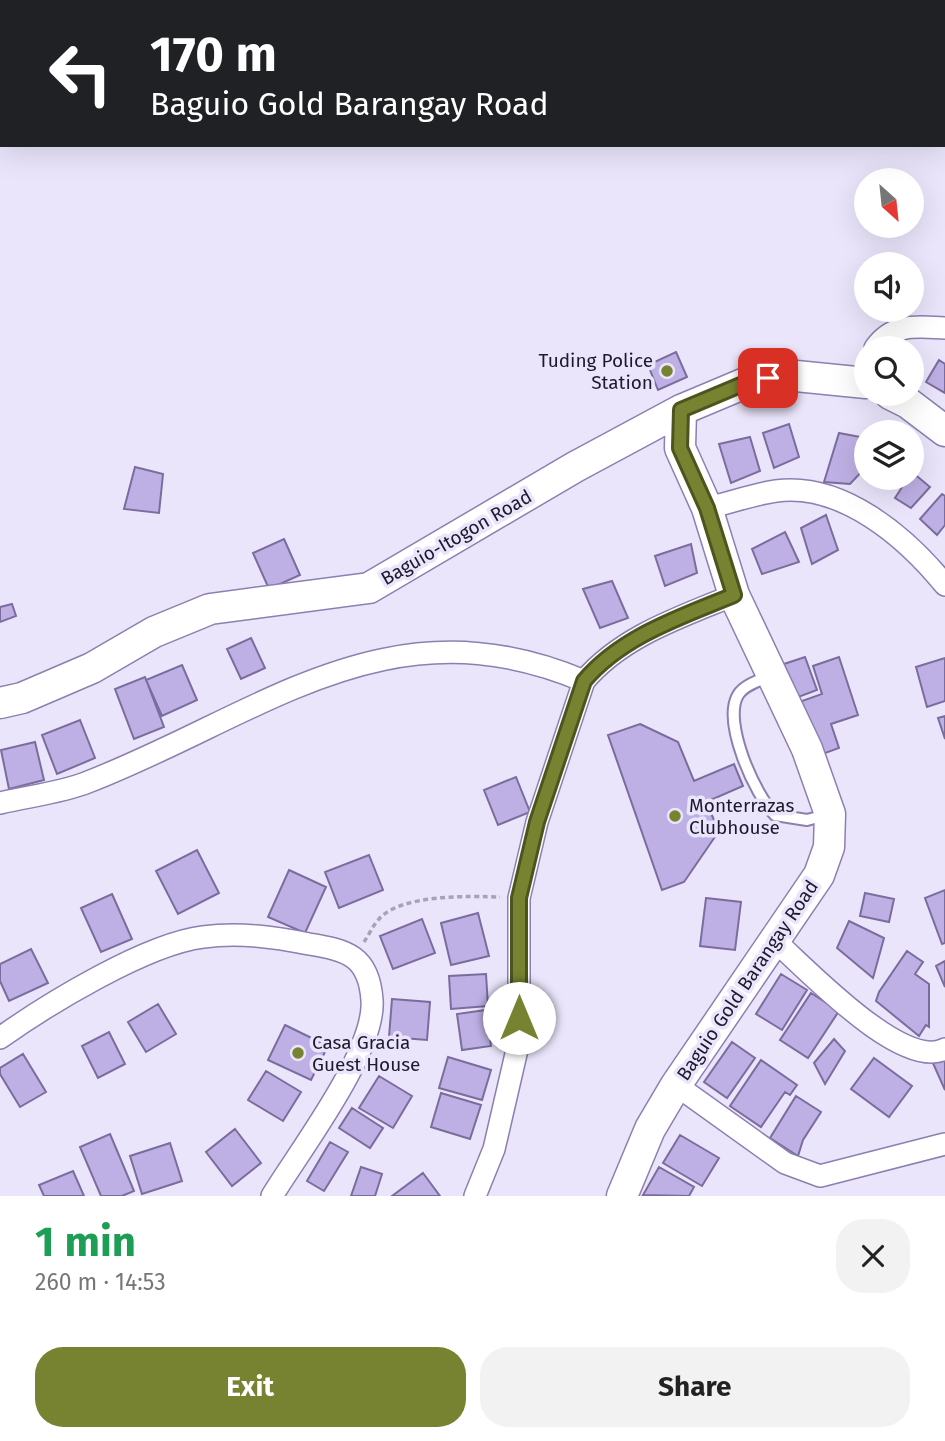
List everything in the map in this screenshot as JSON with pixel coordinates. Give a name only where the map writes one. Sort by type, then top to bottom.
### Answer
[{"type":"main road","name":"Baguio-Itogon Road","points":[[0,703],[22,698],[92,668],[154,632],[210,609],[369,588],[575,467],[681,410],[750,381],[786,375],[854,376]]},
{"type":"main road","points":[[912,406],[945,431]]},
{"type":"main road","name":"Baguio Gold Barangay Road","points":[[622,1196],[650,1129],[676,1084],[819,875],[829,847],[830,814],[807,749],[770,676],[734,595],[707,508],[680,448],[681,410]]},
{"type":"main road","points":[[649,428],[680,448]]},
{"type":"street","points":[[885,336],[902,328],[918,325],[945,328]]},
{"type":"street","points":[[707,508],[776,491],[815,492],[852,506],[885,527],[923,558],[945,585]]},
{"type":"street","points":[[475,1196],[494,1149],[519,1041],[519,898],[537,822],[584,681],[598,665],[632,641],[734,595]]},
{"type":"street","points":[[0,803],[86,783],[274,696],[388,658],[421,652],[494,653],[544,664],[584,681]]},
{"type":"street","points":[[0,1038],[31,1016],[99,978],[162,950],[201,937],[238,934],[342,950],[354,957],[366,970],[373,1001],[368,1035],[351,1072],[272,1196]]},
{"type":"street","points":[[775,941],[857,1014],[894,1042],[919,1051],[939,1052],[945,1049]]},
{"type":"street","points":[[676,1084],[785,1163],[820,1177],[945,1144]]},
{"type":"lane","points":[[770,676],[743,689],[737,696],[734,710],[736,740],[760,794],[775,815],[807,820],[830,814]]},
{"type":"path","points":[[354,957],[380,917],[416,901],[458,896],[519,898]]},
{"type":"building","name":"Tuding Police Station","points":[[676,352],[687,377],[658,390],[648,365]]},
{"type":"building","points":[[939,360],[945,364],[945,393],[926,382]]},
{"type":"building","points":[[789,424],[799,457],[774,468],[763,433]]},
{"type":"building","points":[[839,433],[854,436],[854,480],[850,484],[824,482]]},
{"type":"building","points":[[750,437],[760,471],[731,483],[719,444]]},
{"type":"building","points":[[135,467],[163,474],[159,513],[124,509]]},
{"type":"building","points":[[924,482],[930,487],[911,508],[895,498],[900,490],[924,490]]},
{"type":"building","points":[[942,494],[945,496],[945,525],[937,535],[920,519]]},
{"type":"building","points":[[826,515],[838,550],[812,564],[801,528]]},
{"type":"building","points":[[785,532],[799,562],[762,574],[752,549]]},
{"type":"building","points":[[284,539],[300,575],[269,589],[253,553]]},
{"type":"building","points":[[691,544],[697,573],[665,586],[655,556]]},
{"type":"building","points":[[612,581],[628,618],[600,628],[583,589]]},
{"type":"building","points":[[12,604],[16,616],[0,622],[0,607]]},
{"type":"building","points":[[251,638],[265,668],[241,679],[227,649]]},
{"type":"building","points":[[805,657],[817,690],[793,699],[781,665]]},
{"type":"building","points":[[839,657],[858,715],[831,724],[839,748],[817,756],[799,702],[822,694],[813,666]]},
{"type":"building","points":[[945,658],[945,701],[927,707],[916,667]]},
{"type":"building","points":[[182,665],[197,700],[162,716],[146,680]]},
{"type":"building","points":[[145,677],[164,727],[134,739],[115,689]]},
{"type":"building","points":[[945,716],[945,739],[938,718]]},
{"type":"building","points":[[80,720],[95,758],[57,774],[42,735]]},
{"type":"building","name":"Monterrazas Clubhouse","points":[[640,724],[678,742],[694,781],[734,764],[743,786],[706,802],[719,831],[684,882],[662,890],[608,735]]},
{"type":"building","points":[[35,742],[44,780],[9,789],[1,750]]},
{"type":"building","points":[[516,777],[530,812],[498,825],[484,790]]},
{"type":"building","points":[[197,850],[219,893],[178,914],[156,871]]},
{"type":"building","points":[[369,855],[383,890],[339,908],[325,872]]},
{"type":"building","points":[[289,870],[326,887],[305,933],[268,917]]},
{"type":"building","points":[[945,890],[945,943],[942,944],[925,898]]},
{"type":"building","points":[[865,893],[894,899],[889,922],[860,916]]},
{"type":"building","points":[[112,894],[132,939],[101,952],[81,908]]},
{"type":"building","points":[[706,898],[741,902],[735,950],[700,946]]},
{"type":"building","points":[[478,913],[489,956],[451,965],[441,923]]},
{"type":"building","points":[[422,919],[435,953],[393,969],[380,936]]},
{"type":"building","points":[[849,921],[884,938],[873,978],[837,948]]},
{"type":"building","points":[[31,949],[48,983],[9,1001],[0,981],[0,964]]},
{"type":"building","points":[[907,951],[923,962],[915,974],[929,984],[929,1027],[926,1025],[919,1036],[876,1001],[879,992]]},
{"type":"building","points":[[945,961],[945,987],[936,966]]},
{"type":"building","points":[[486,974],[488,1006],[451,1009],[449,976]]},
{"type":"building","points":[[781,974],[807,990],[782,1030],[756,1014]]},
{"type":"building","points":[[811,993],[839,1011],[808,1058],[780,1040]]},
{"type":"building","points":[[392,999],[430,1002],[427,1040],[389,1037]]},
{"type":"building","points":[[158,1004],[176,1034],[146,1052],[128,1022]]},
{"type":"building","points":[[486,1010],[491,1046],[462,1050],[457,1014]]},
{"type":"building","name":"Casa Gracia Guest House","points":[[285,1025],[328,1046],[311,1080],[268,1060]]},
{"type":"building","points":[[109,1032],[125,1064],[98,1078],[82,1046]]},
{"type":"building","points":[[834,1039],[845,1051],[825,1084],[814,1063]]},
{"type":"building","points":[[732,1042],[755,1058],[727,1098],[704,1082]]},
{"type":"building","points":[[23,1054],[46,1092],[20,1107],[0,1074],[0,1068]]},
{"type":"building","points":[[945,1055],[945,1090],[932,1061]]},
{"type":"building","points":[[448,1057],[491,1070],[482,1100],[439,1088]]},
{"type":"building","points":[[874,1058],[912,1086],[889,1117],[851,1089]]},
{"type":"building","points":[[761,1060],[797,1085],[790,1095],[785,1092],[761,1127],[730,1106]]},
{"type":"building","points":[[266,1071],[301,1092],[283,1121],[248,1100]]},
{"type":"building","points":[[379,1076],[412,1096],[393,1128],[359,1108]]},
{"type":"building","points":[[441,1093],[481,1105],[470,1139],[431,1127]]},
{"type":"building","points":[[796,1096],[821,1112],[803,1140],[798,1156],[770,1138]]},
{"type":"building","points":[[352,1108],[383,1128],[370,1148],[339,1128]]},
{"type":"building","points":[[235,1129],[261,1163],[232,1186],[206,1152]]},
{"type":"building","points":[[110,1134],[134,1191],[122,1196],[101,1196],[80,1147]]},
{"type":"building","points":[[680,1135],[719,1158],[702,1186],[663,1163]]},
{"type":"building","points":[[330,1142],[348,1152],[324,1191],[307,1181]]},
{"type":"building","points":[[170,1143],[182,1181],[142,1194],[130,1156]]},
{"type":"building","points":[[361,1167],[382,1174],[375,1196],[351,1196]]},
{"type":"building","points":[[659,1167],[694,1187],[689,1196],[643,1195]]},
{"type":"building","points":[[73,1171],[84,1196],[44,1196],[39,1185]]},
{"type":"building","points":[[423,1173],[440,1196],[392,1196]]},
{"type":"place","name":"Tuding Police Station","points":[[667,371]]},
{"type":"place","name":"Monterrazas Clubhouse","points":[[675,816]]},
{"type":"place","name":"Casa Gracia Guest House","points":[[298,1053]]},
{"type":"route","points":[[519,1018],[519,898],[537,822],[584,681],[598,665],[632,641],[734,595],[707,508],[680,448],[681,410],[750,381],[768,378]]}]
